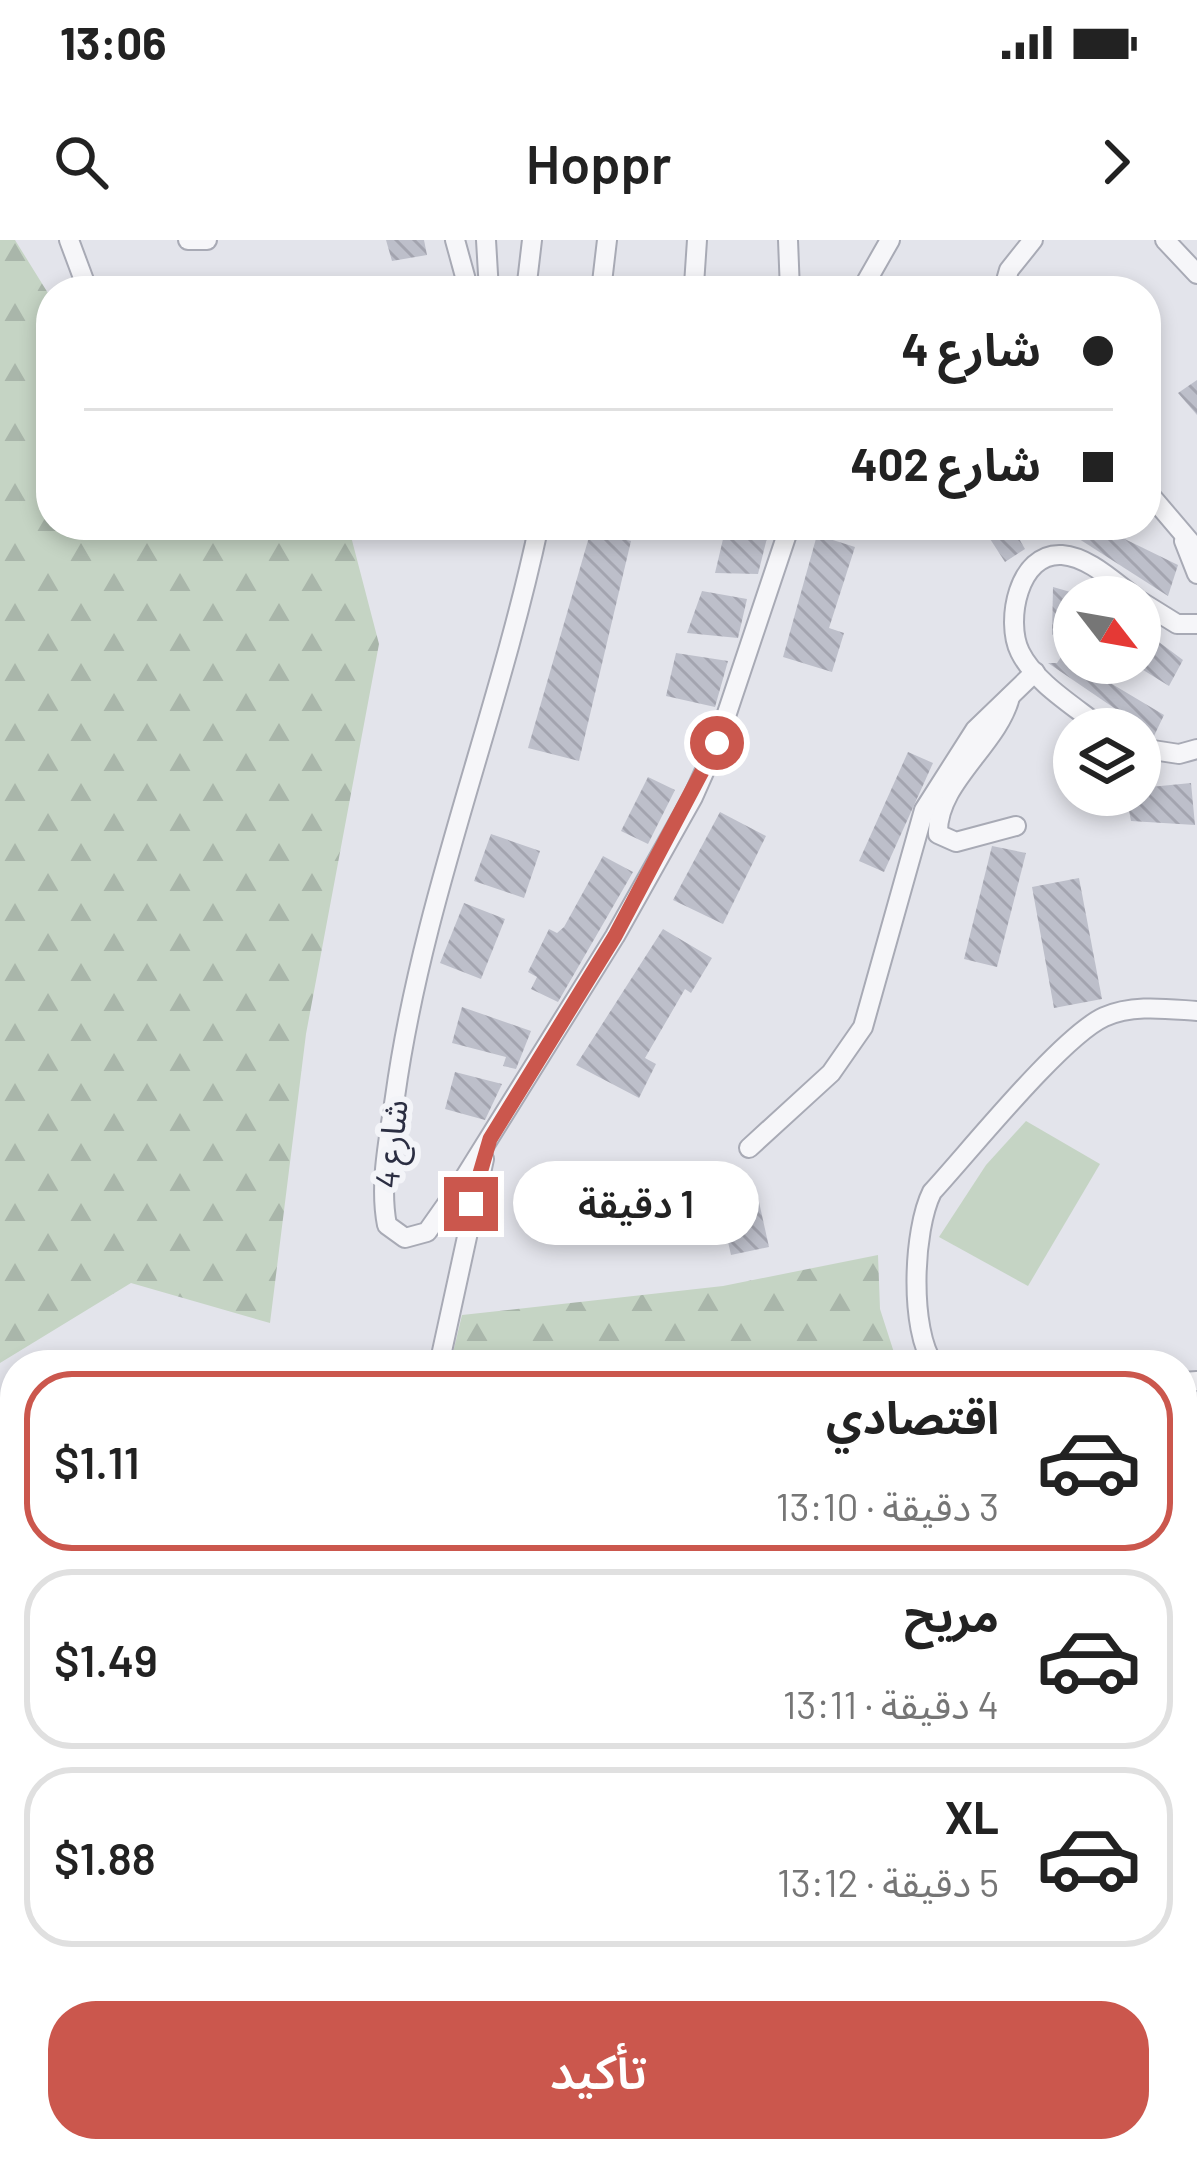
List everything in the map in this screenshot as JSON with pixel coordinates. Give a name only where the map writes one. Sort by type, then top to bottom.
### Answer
[{"type":"street","points":[[69,240],[82,276]]},
{"type":"street","points":[[188,240],[207,240]]},
{"type":"street","points":[[455,240],[465,276]]},
{"type":"street","points":[[486,240],[488,276]]},
{"type":"street","points":[[528,276],[532,240]]},
{"type":"street","points":[[603,276],[607,240]]},
{"type":"street","points":[[695,276],[697,240]]},
{"type":"street","points":[[788,240],[789,276]]},
{"type":"street","points":[[870,276],[890,240]]},
{"type":"street","points":[[1007,276],[1034,240]]},
{"type":"street","points":[[1166,240],[1197,274]]},
{"type":"street","points":[[1161,507],[1197,550]]},
{"type":"street","points":[[1178,526],[1197,574]]},
{"type":"street","name":"شارع 4","points":[[535,540],[493,717],[423,942],[384,1187],[389,1227],[405,1238],[428,1232],[490,1139],[615,936],[708,766],[785,540]]},
{"type":"street","points":[[1077,708],[1021,656],[1013,621],[1021,586],[1036,564],[1057,555],[1079,560],[1103,576]]},
{"type":"street","points":[[1161,614],[1177,624],[1197,624]]},
{"type":"street","points":[[749,1148],[819,1086],[863,1027],[924,810],[975,730],[1035,672]]},
{"type":"street","points":[[1012,690],[1002,720],[947,802],[938,834],[956,842],[1016,826]]},
{"type":"street","points":[[1161,751],[1178,754],[1197,749]]},
{"type":"street","points":[[923,1350],[918,1292],[921,1216],[932,1192],[1054,1060],[1102,1018],[1128,1010],[1197,1011]]},
{"type":"street","points":[[442,1350],[490,1139]]},
{"type":"green space","points":[[0,240],[15,240],[37,276],[36,540],[352,540],[379,644],[306,1034],[270,1323],[131,1283],[21,1350],[0,1350]]},
{"type":"green space","points":[[1026,1121],[1100,1164],[1028,1286],[939,1237],[986,1165]]},
{"type":"green space","points":[[878,1255],[880,1309],[893,1350],[454,1350],[462,1315],[723,1286]]},
{"type":"building","points":[[386,240],[424,240],[427,255],[392,261]]},
{"type":"building","points":[[1197,380],[1197,415],[1178,393]]},
{"type":"building","points":[[588,540],[631,541],[579,761],[528,748]]},
{"type":"building","points":[[723,540],[766,540],[758,574],[715,573]]},
{"type":"building","points":[[816,540],[855,547],[829,628],[844,633],[832,672],[783,657]]},
{"type":"building","points":[[991,540],[1020,540],[1025,549],[1005,562]]},
{"type":"building","points":[[1081,540],[1127,540],[1178,565],[1168,596],[1161,592],[1161,576],[1137,576]]},
{"type":"building","points":[[702,591],[747,599],[738,638],[687,633]]},
{"type":"building","points":[[1161,644],[1183,660],[1169,686],[1161,681]]},
{"type":"building","points":[[676,653],[728,661],[715,707],[666,696]]},
{"type":"building","points":[[1079,684],[1112,684],[1152,708],[1114,708]]},
{"type":"building","points":[[908,752],[933,763],[884,872],[859,861]]},
{"type":"building","points":[[648,777],[675,790],[648,844],[621,831]]},
{"type":"building","points":[[1191,783],[1195,825],[1131,821],[1130,816],[1161,816],[1161,786]]},
{"type":"building","points":[[720,812],[766,836],[723,924],[673,900]]},
{"type":"building","points":[[491,834],[540,851],[524,898],[474,881]]},
{"type":"building","points":[[992,846],[1026,853],[997,967],[964,959]]},
{"type":"building","points":[[603,856],[633,872],[558,1002],[531,989],[537,977],[528,972],[549,929],[557,933],[564,927]]},
{"type":"building","points":[[1079,878],[1102,999],[1054,1008],[1032,887]]},
{"type":"building","points":[[464,903],[505,919],[481,979],[440,963]]},
{"type":"building","points":[[663,929],[712,958],[691,993],[685,989],[645,1058],[656,1064],[639,1098],[576,1065]]},
{"type":"building","points":[[462,1007],[531,1031],[516,1069],[503,1066],[506,1057],[452,1043]]},
{"type":"building","points":[[455,1072],[502,1084],[485,1120],[445,1109]]},
{"type":"building","points":[[757,1193],[769,1247],[731,1255],[719,1202]]},
{"type":"route","points":[[471,1204],[490,1139],[615,936],[693,797],[717,743]]}]
